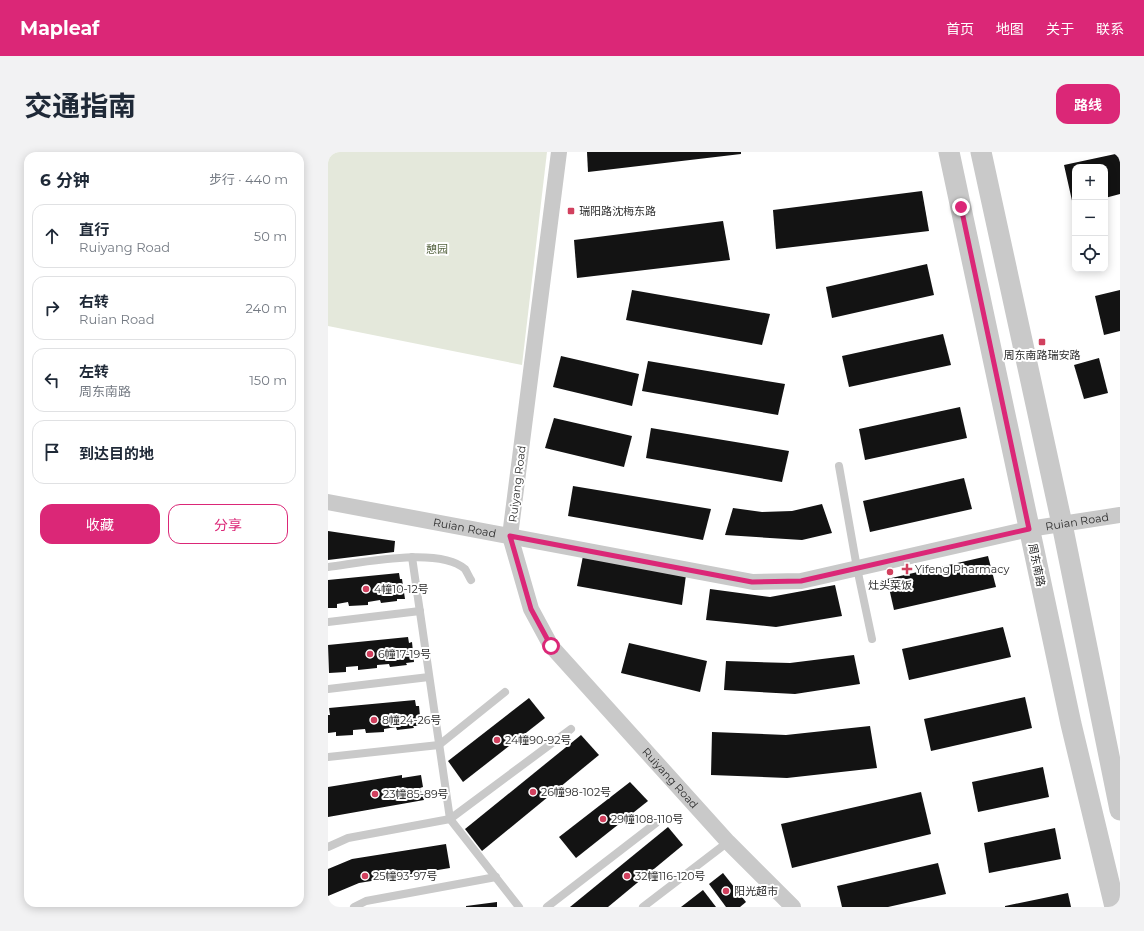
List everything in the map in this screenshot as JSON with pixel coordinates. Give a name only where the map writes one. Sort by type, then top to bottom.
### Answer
[{"type":"street","name":"Ruiyang Road","points":[[559,152],[510,536],[531,609],[551,646],[728,842],[793,907]]},
{"type":"street","name":"周东南路","points":[[949,152],[1071,724],[1115,907]]},
{"type":"street","points":[[981,152],[1062,524],[1120,810]]},
{"type":"street","name":"Ruian Road","points":[[328,502],[752,582],[801,581],[1029,529],[1120,515]]},
{"type":"lane","points":[[839,466],[857,568],[872,639]]},
{"type":"lane","points":[[328,567],[412,557],[435,557],[454,563],[465,570],[471,580]]},
{"type":"lane","points":[[412,557],[450,819],[519,907]]},
{"type":"lane","points":[[328,622],[420,611]]},
{"type":"lane","points":[[328,689],[430,678]]},
{"type":"lane","points":[[328,757],[439,745],[505,692]]},
{"type":"lane","points":[[328,847],[348,838],[450,819],[571,729]]},
{"type":"lane","points":[[547,907],[656,823]]},
{"type":"lane","points":[[643,907],[728,842]]},
{"type":"lane","points":[[354,907],[366,901],[496,877]]},
{"type":"green space","name":"憩园","points":[[328,152],[547,152],[522,365],[328,326]]},
{"type":"building","points":[[587,152],[741,152],[741,154],[588,172]]},
{"type":"building","points":[[1120,153],[1120,194],[1108,197],[1108,164],[1072,164],[1072,201],[1064,165]]},
{"type":"building","points":[[922,191],[929,231],[776,249],[773,210]]},
{"type":"building","points":[[723,221],[730,260],[577,278],[574,240]]},
{"type":"building","points":[[927,264],[934,295],[832,318],[826,287]]},
{"type":"building","points":[[632,290],[770,314],[762,345],[626,320]]},
{"type":"building","points":[[1120,290],[1120,331],[1104,335],[1095,296]]},
{"type":"building","points":[[943,334],[951,365],[849,387],[842,356]]},
{"type":"building","points":[[561,356],[639,374],[632,406],[553,387]]},
{"type":"building","points":[[1099,358],[1108,393],[1084,399],[1074,365]]},
{"type":"building","points":[[648,361],[785,384],[778,415],[642,391]]},
{"type":"building","points":[[960,407],[967,438],[865,460],[859,429]]},
{"type":"building","points":[[554,418],[632,436],[624,467],[545,448]]},
{"type":"building","points":[[651,428],[789,451],[782,482],[646,458]]},
{"type":"building","points":[[964,478],[972,509],[870,532],[863,501]]},
{"type":"building","points":[[573,486],[711,509],[703,540],[568,516]]},
{"type":"building","points":[[822,504],[832,533],[802,540],[725,535],[733,508],[762,512],[792,511]]},
{"type":"building","points":[[328,531],[395,541],[394,552],[328,560]]},
{"type":"building","points":[[583,556],[686,575],[682,605],[577,586]]},
{"type":"building","points":[[988,556],[996,587],[894,610],[887,579]]},
{"type":"building","name":"4幢10-12号","points":[[399,573],[400,579],[402,579],[405,599],[397,599],[397,601],[381,603],[380,600],[368,602],[368,605],[349,606],[348,602],[337,604],[337,608],[328,608],[328,580]]},
{"type":"building","points":[[835,585],[842,616],[776,627],[706,620],[710,589],[770,597]]},
{"type":"building","points":[[1003,627],[1011,657],[909,680],[902,649]]},
{"type":"building","name":"6幢17-19号","points":[[408,637],[409,643],[412,642],[414,662],[406,663],[407,665],[390,667],[389,664],[377,665],[377,668],[358,670],[358,666],[346,667],[346,672],[329,673],[328,645]]},
{"type":"building","points":[[629,643],[707,661],[700,692],[621,673]]},
{"type":"building","points":[[854,655],[860,684],[795,694],[724,690],[726,661],[790,663]]},
{"type":"building","points":[[1025,697],[1032,728],[931,751],[924,719]]},
{"type":"building","name":"24幢90-92号","points":[[529,698],[545,718],[463,782],[448,761]]},
{"type":"building","name":"8幢24-26号","points":[[415,700],[416,706],[419,706],[421,726],[413,726],[414,728],[397,730],[396,727],[384,729],[384,732],[366,733],[365,729],[353,730],[353,735],[336,736],[336,732],[328,733],[328,715],[330,715],[329,708]]},
{"type":"building","points":[[870,726],[877,768],[787,778],[711,775],[712,732],[786,735]]},
{"type":"building","name":"26幢98-102号","points":[[581,735],[599,755],[482,851],[465,829]]},
{"type":"building","points":[[1043,767],[1049,797],[978,812],[972,782]]},
{"type":"building","name":"23幢85-89号","points":[[402,775],[402,778],[421,775],[423,787],[420,788],[424,800],[328,817],[328,787]]},
{"type":"building","name":"29幢108-110号","points":[[630,782],[648,801],[576,858],[559,837]]},
{"type":"building","points":[[921,792],[931,834],[792,868],[781,824]]},
{"type":"building","name":"32幢116-120号","points":[[668,827],[683,845],[608,907],[570,907]]},
{"type":"building","points":[[1055,828],[1061,859],[989,873],[984,843]]},
{"type":"building","name":"25幢93-97号","points":[[446,844],[450,868],[359,883],[328,896],[328,869],[352,859]]},
{"type":"building","points":[[938,863],[946,894],[888,907],[842,907],[837,886]]},
{"type":"building","points":[[723,873],[746,902],[740,907],[726,907],[709,884]]},
{"type":"building","points":[[703,890],[716,907],[681,907]]},
{"type":"building","points":[[1068,893],[1071,907],[1005,907],[1005,906]]},
{"type":"building","points":[[497,902],[497,907],[466,907],[466,906]]},
{"type":"place","name":"瑞阳路沈梅东路","points":[[571,211]]},
{"type":"place","name":"周东南路瑞安路","points":[[1042,342]]},
{"type":"place","name":"Yifeng Pharmacy","points":[[907,569]]},
{"type":"place","name":"灶头菜饭","points":[[890,572]]},
{"type":"place","name":"4幢10-12号","points":[[366,589]]},
{"type":"place","name":"6幢17-19号","points":[[370,654]]},
{"type":"place","name":"8幢24-26号","points":[[374,720]]},
{"type":"place","name":"24幢90-92号","points":[[497,740]]},
{"type":"place","name":"26幢98-102号","points":[[533,792]]},
{"type":"place","name":"23幢85-89号","points":[[375,794]]},
{"type":"place","name":"29幢108-110号","points":[[603,819]]},
{"type":"place","name":"25幢93-97号","points":[[365,876]]},
{"type":"place","name":"32幢116-120号","points":[[627,876]]},
{"type":"place","name":"阳光超市","points":[[726,891]]},
{"type":"route","points":[[551,646],[531,609],[510,536],[752,582],[801,581],[1029,529],[961,207]]}]
